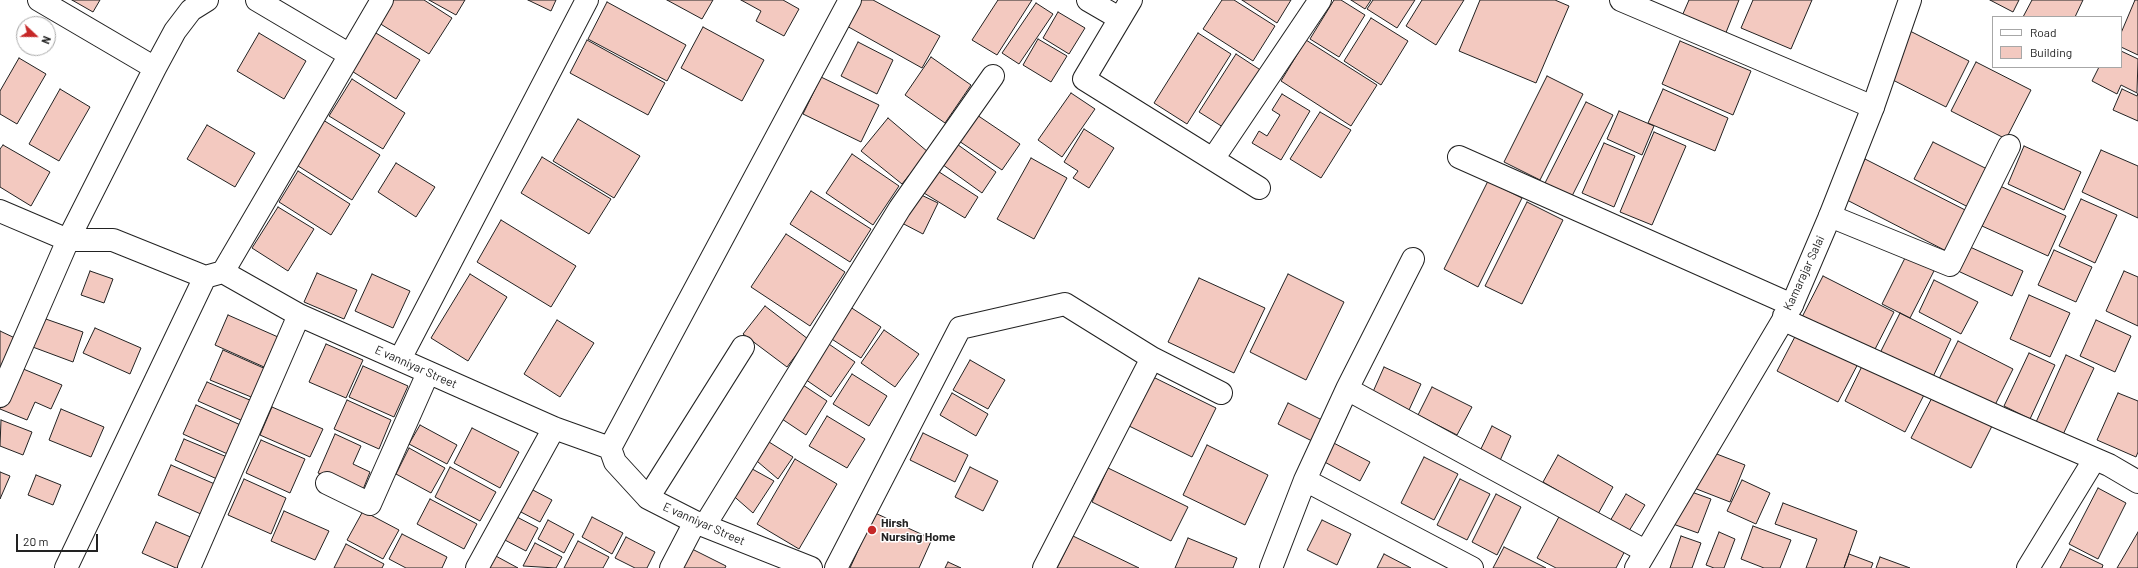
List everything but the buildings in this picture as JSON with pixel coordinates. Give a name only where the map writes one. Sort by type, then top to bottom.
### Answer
[{"type":"street","points":[[39,0],[154,68]]},
{"type":"street","points":[[0,396],[68,240],[154,68],[175,31],[191,10],[207,0]]},
{"type":"street","points":[[257,0],[350,55]]},
{"type":"street","points":[[66,568],[214,274],[350,55],[382,0]]},
{"type":"street","points":[[400,360],[587,0]]},
{"type":"street","points":[[610,448],[850,0]]},
{"type":"street","points":[[1088,0],[1125,9],[1084,79],[1259,188]]},
{"type":"street","points":[[1213,159],[1320,0]]},
{"type":"street","points":[[1621,0],[1873,107]]},
{"type":"street","name":"Kamarajar Salai","points":[[1640,559],[1788,310],[1830,216],[1873,107],[1910,0]]},
{"type":"street","points":[[671,568],[900,208],[993,76]]},
{"type":"street","points":[[1830,216],[1950,265],[2009,146]]},
{"type":"street","points":[[1459,157],[1788,310],[1800,327],[2108,465],[2138,482]]},
{"type":"street","name":"E vanniyar Street","points":[[0,211],[68,240],[113,240],[214,274],[299,315],[428,373],[554,428],[610,448],[615,462],[648,498],[779,562],[811,568]]},
{"type":"street","points":[[1271,568],[1305,480],[1347,389],[1413,259]]},
{"type":"street","points":[[836,568],[960,328],[1065,304],[1152,358],[1222,393]]},
{"type":"street","points":[[189,568],[299,315]]},
{"type":"street","points":[[648,498],[743,347]]},
{"type":"street","points":[[1044,568],[1152,358]]},
{"type":"street","points":[[327,484],[370,504],[428,373]]},
{"type":"street","points":[[1347,389],[1640,559]]},
{"type":"street","points":[[477,568],[554,428]]},
{"type":"street","points":[[2028,568],[2094,460]]},
{"type":"street","points":[[1305,480],[1472,568]]},
{"type":"place","name":"Hirsh Nursing Home","points":[[872,530]]}]
